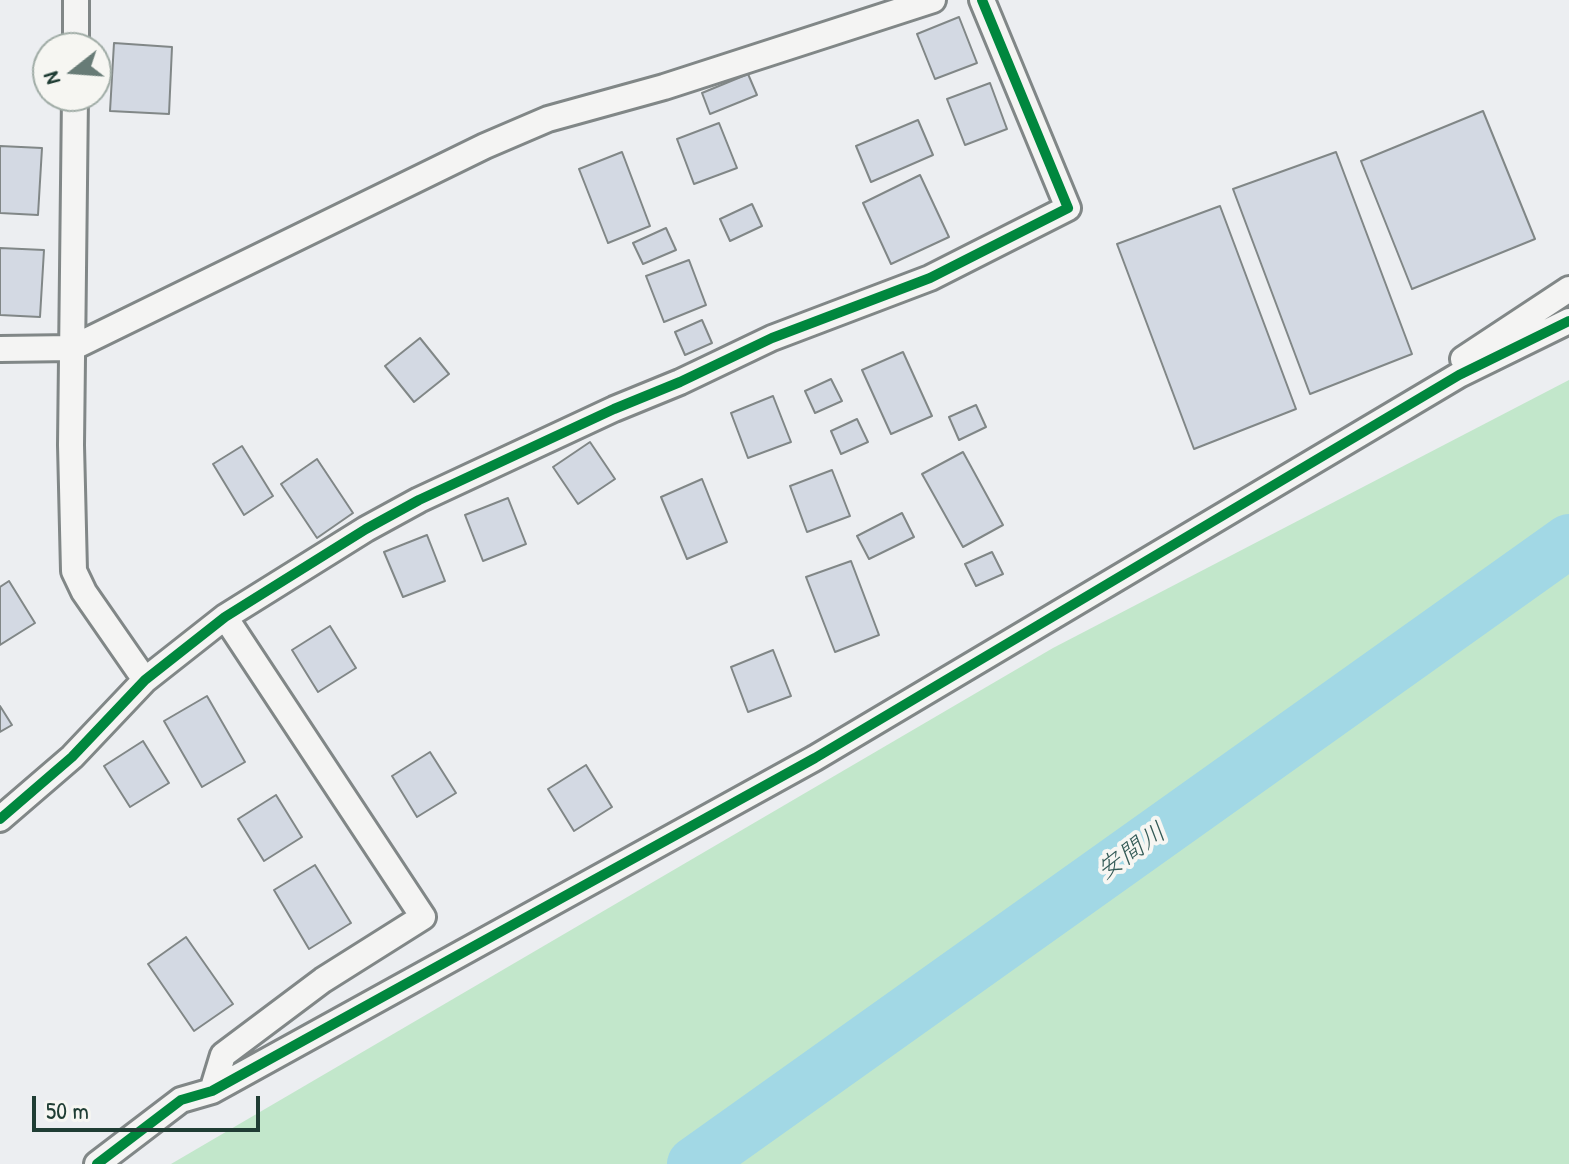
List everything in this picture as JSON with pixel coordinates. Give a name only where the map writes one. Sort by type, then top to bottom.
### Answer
[{"type":"street","points":[[76,0],[76,32]]},
{"type":"street","points":[[0,349],[72,348],[485,146],[548,119],[664,87],[933,0]]},
{"type":"street","points":[[0,819],[72,757],[145,680],[225,617],[366,529],[419,500],[772,338],[930,278],[1068,208],[982,0]]},
{"type":"street","points":[[75,112],[74,571],[84,592],[145,680]]},
{"type":"street","points":[[1402,408],[1438,374],[1569,289]]},
{"type":"street","points":[[97,1164],[181,1100],[212,1091],[815,758],[1402,408],[1459,375],[1569,321]]},
{"type":"street","points":[[212,1091],[223,1055],[323,980],[423,917],[225,617]]},
{"type":"green space","points":[[1569,380],[1569,1164],[171,1164],[1053,648]]},
{"type":"building","points":[[959,17],[977,63],[935,79],[917,34]]},
{"type":"building","points":[[114,43],[172,47],[169,114],[112,111]]},
{"type":"building","points":[[748,74],[757,95],[710,114],[702,93]]},
{"type":"building","points":[[990,83],[1007,129],[965,145],[947,99]]},
{"type":"building","points":[[1483,111],[1535,239],[1412,289],[1361,161]]},
{"type":"building","points":[[918,120],[933,155],[871,182],[856,146]]},
{"type":"building","points":[[719,123],[737,168],[694,184],[677,139]]},
{"type":"building","points":[[0,146],[42,148],[38,215],[0,213]]},
{"type":"building","points":[[622,152],[650,226],[608,243],[579,169]]},
{"type":"building","points":[[1336,152],[1412,354],[1310,394],[1233,189]]},
{"type":"building","points":[[920,175],[949,237],[891,264],[863,203]]},
{"type":"building","points":[[752,204],[762,226],[730,241],[720,219]]},
{"type":"building","points":[[1220,206],[1296,409],[1194,449],[1117,244]]},
{"type":"building","points":[[666,228],[676,250],[643,264],[633,243]]},
{"type":"building","points":[[0,248],[44,250],[40,317],[0,315]]},
{"type":"building","points":[[689,260],[706,305],[664,322],[646,276]]},
{"type":"building","points":[[702,320],[712,343],[685,355],[675,332]]},
{"type":"building","points":[[420,338],[449,374],[414,402],[385,366]]},
{"type":"building","points":[[903,352],[932,416],[891,434],[862,370]]},
{"type":"building","points":[[831,379],[842,401],[815,413],[805,391]]},
{"type":"building","points":[[773,396],[791,442],[748,458],[731,413]]},
{"type":"building","points":[[976,405],[986,427],[959,440],[949,417]]},
{"type":"building","points":[[857,419],[868,442],[841,454],[831,431]]},
{"type":"building","points":[[590,442],[615,479],[578,504],[553,467]]},
{"type":"building","points":[[242,446],[273,496],[244,515],[213,464]]},
{"type":"building","points":[[963,452],[1003,525],[963,547],[922,474]]},
{"type":"building","points":[[317,459],[353,513],[317,538],[281,484]]},
{"type":"building","points":[[832,470],[850,516],[807,532],[790,486]]},
{"type":"building","points":[[702,479],[727,542],[687,559],[661,497]]},
{"type":"building","points":[[508,498],[526,544],[483,561],[465,515]]},
{"type":"building","points":[[902,513],[914,537],[869,559],[857,536]]},
{"type":"building","points":[[427,535],[445,581],[403,597],[384,552]]},
{"type":"building","points":[[992,552],[1003,574],[976,586],[965,564]]},
{"type":"building","points":[[851,561],[879,635],[835,652],[806,577]]},
{"type":"building","points":[[9,581],[35,623],[0,645],[0,587]]},
{"type":"building","points":[[330,626],[356,668],[318,692],[292,650]]},
{"type":"building","points":[[773,650],[791,696],[748,712],[731,667]]},
{"type":"building","points":[[207,696],[245,762],[202,787],[164,721]]},
{"type":"building","points":[[0,706],[12,725],[0,732]]},
{"type":"building","points":[[143,741],[169,783],[130,807],[104,766]]},
{"type":"building","points":[[430,752],[456,793],[417,817],[392,776]]},
{"type":"building","points":[[586,765],[612,807],[574,831],[548,789]]},
{"type":"building","points":[[276,795],[302,837],[264,861],[238,819]]},
{"type":"building","points":[[315,865],[351,923],[309,949],[274,890]]},
{"type":"building","points":[[186,937],[233,1004],[194,1031],[148,964]]},
{"type":"waterway","name":"安間川","points":[[694,1164],[1569,541]]},
{"type":"cycle path","points":[[0,819],[72,757],[145,680],[225,617],[366,529],[419,500],[772,338],[930,278],[1068,208],[982,0]]},
{"type":"cycle path","points":[[97,1164],[181,1100],[212,1091],[815,758],[1459,375],[1569,321]]}]
